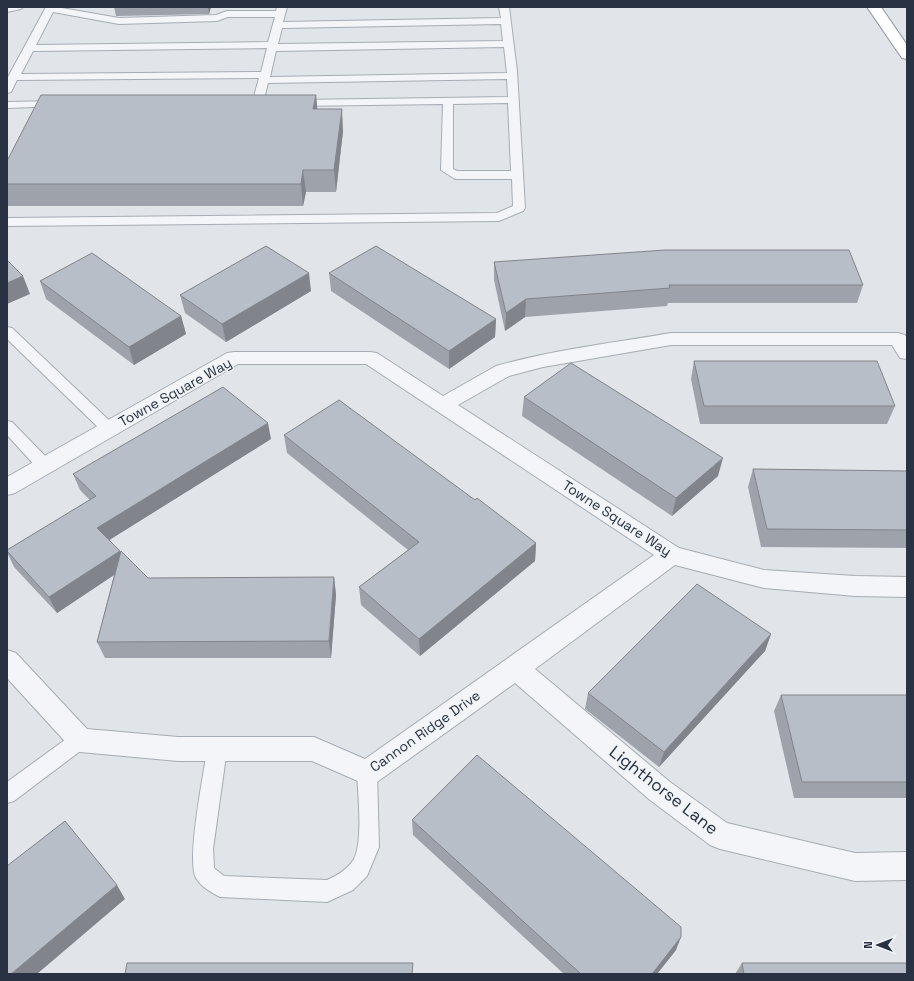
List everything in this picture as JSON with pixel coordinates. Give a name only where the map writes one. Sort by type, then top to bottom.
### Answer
[{"type":"highway","points":[[874,7],[907,55]]},
{"type":"street","points":[[442,405],[503,371],[543,361],[671,339],[898,339],[907,353]]},
{"type":"street","name":"Towne Square Way","points":[[7,487],[234,358],[370,358],[672,555],[764,579],[855,586],[907,587]]},
{"type":"street","name":"Cannon Ridge Drive","points":[[80,740],[178,749],[314,749],[367,773],[516,668],[672,555]]},
{"type":"street","points":[[7,661],[80,740]]},
{"type":"street","name":"Lighthorse Lane","points":[[516,668],[660,791],[720,835],[855,867],[907,866]]},
{"type":"lane","points":[[7,9],[18,7]]},
{"type":"lane","points":[[7,222],[499,216],[519,208],[514,100],[504,7]]},
{"type":"lane","points":[[7,90],[50,8],[119,21],[217,18],[228,10],[282,10],[265,77],[262,103],[234,103]]},
{"type":"lane","points":[[278,26],[506,21]]},
{"type":"lane","points":[[30,48],[509,44]]},
{"type":"lane","points":[[13,78],[512,76]]},
{"type":"lane","points":[[282,103],[514,100]]},
{"type":"lane","points":[[448,101],[447,170],[455,175],[517,175]]},
{"type":"lane","points":[[7,117],[9,105],[68,104]]},
{"type":"lane","points":[[7,331],[109,429]]},
{"type":"lane","points":[[7,426],[44,466]]},
{"type":"lane","points":[[7,794],[80,740]]},
{"type":"lane","points":[[217,749],[203,849],[204,873],[220,886],[327,891],[345,883],[360,869],[369,847],[367,773]]},
{"type":"building","points":[[41,95],[316,95],[313,109],[342,109],[334,170],[303,170],[301,184],[7,184],[7,161]]},
{"type":"building","points":[[266,246],[309,273],[222,324],[180,295]]},
{"type":"building","points":[[376,246],[496,319],[449,351],[329,273]]},
{"type":"building","points":[[665,250],[849,250],[863,285],[669,285],[670,288],[526,299],[506,313],[494,262]]},
{"type":"building","points":[[92,253],[181,316],[129,347],[40,281]]},
{"type":"building","points":[[7,260],[23,276],[7,283]]},
{"type":"building","points":[[694,361],[877,361],[895,406],[704,406]]},
{"type":"building","points":[[571,363],[723,458],[676,498],[524,397]]},
{"type":"building","points":[[223,387],[268,423],[97,528],[120,551],[49,597],[7,550],[96,496],[73,474]]},
{"type":"building","points":[[339,400],[475,500],[477,498],[536,543],[419,639],[359,587],[419,542],[284,435]]},
{"type":"building","points":[[753,469],[907,471],[907,530],[767,529]]},
{"type":"building","points":[[121,551],[148,578],[334,577],[329,641],[97,642]]},
{"type":"building","points":[[697,584],[771,634],[664,752],[588,693]]},
{"type":"building","points":[[781,695],[907,695],[907,782],[802,782]]},
{"type":"building","points":[[477,755],[681,927],[681,937],[652,974],[581,974],[412,820]]},
{"type":"building","points":[[65,821],[117,885],[11,974],[7,974],[7,866]]},
{"type":"building","points":[[127,963],[413,963],[412,974],[125,974]]},
{"type":"building","points":[[742,963],[907,963],[907,974],[744,974]]}]
